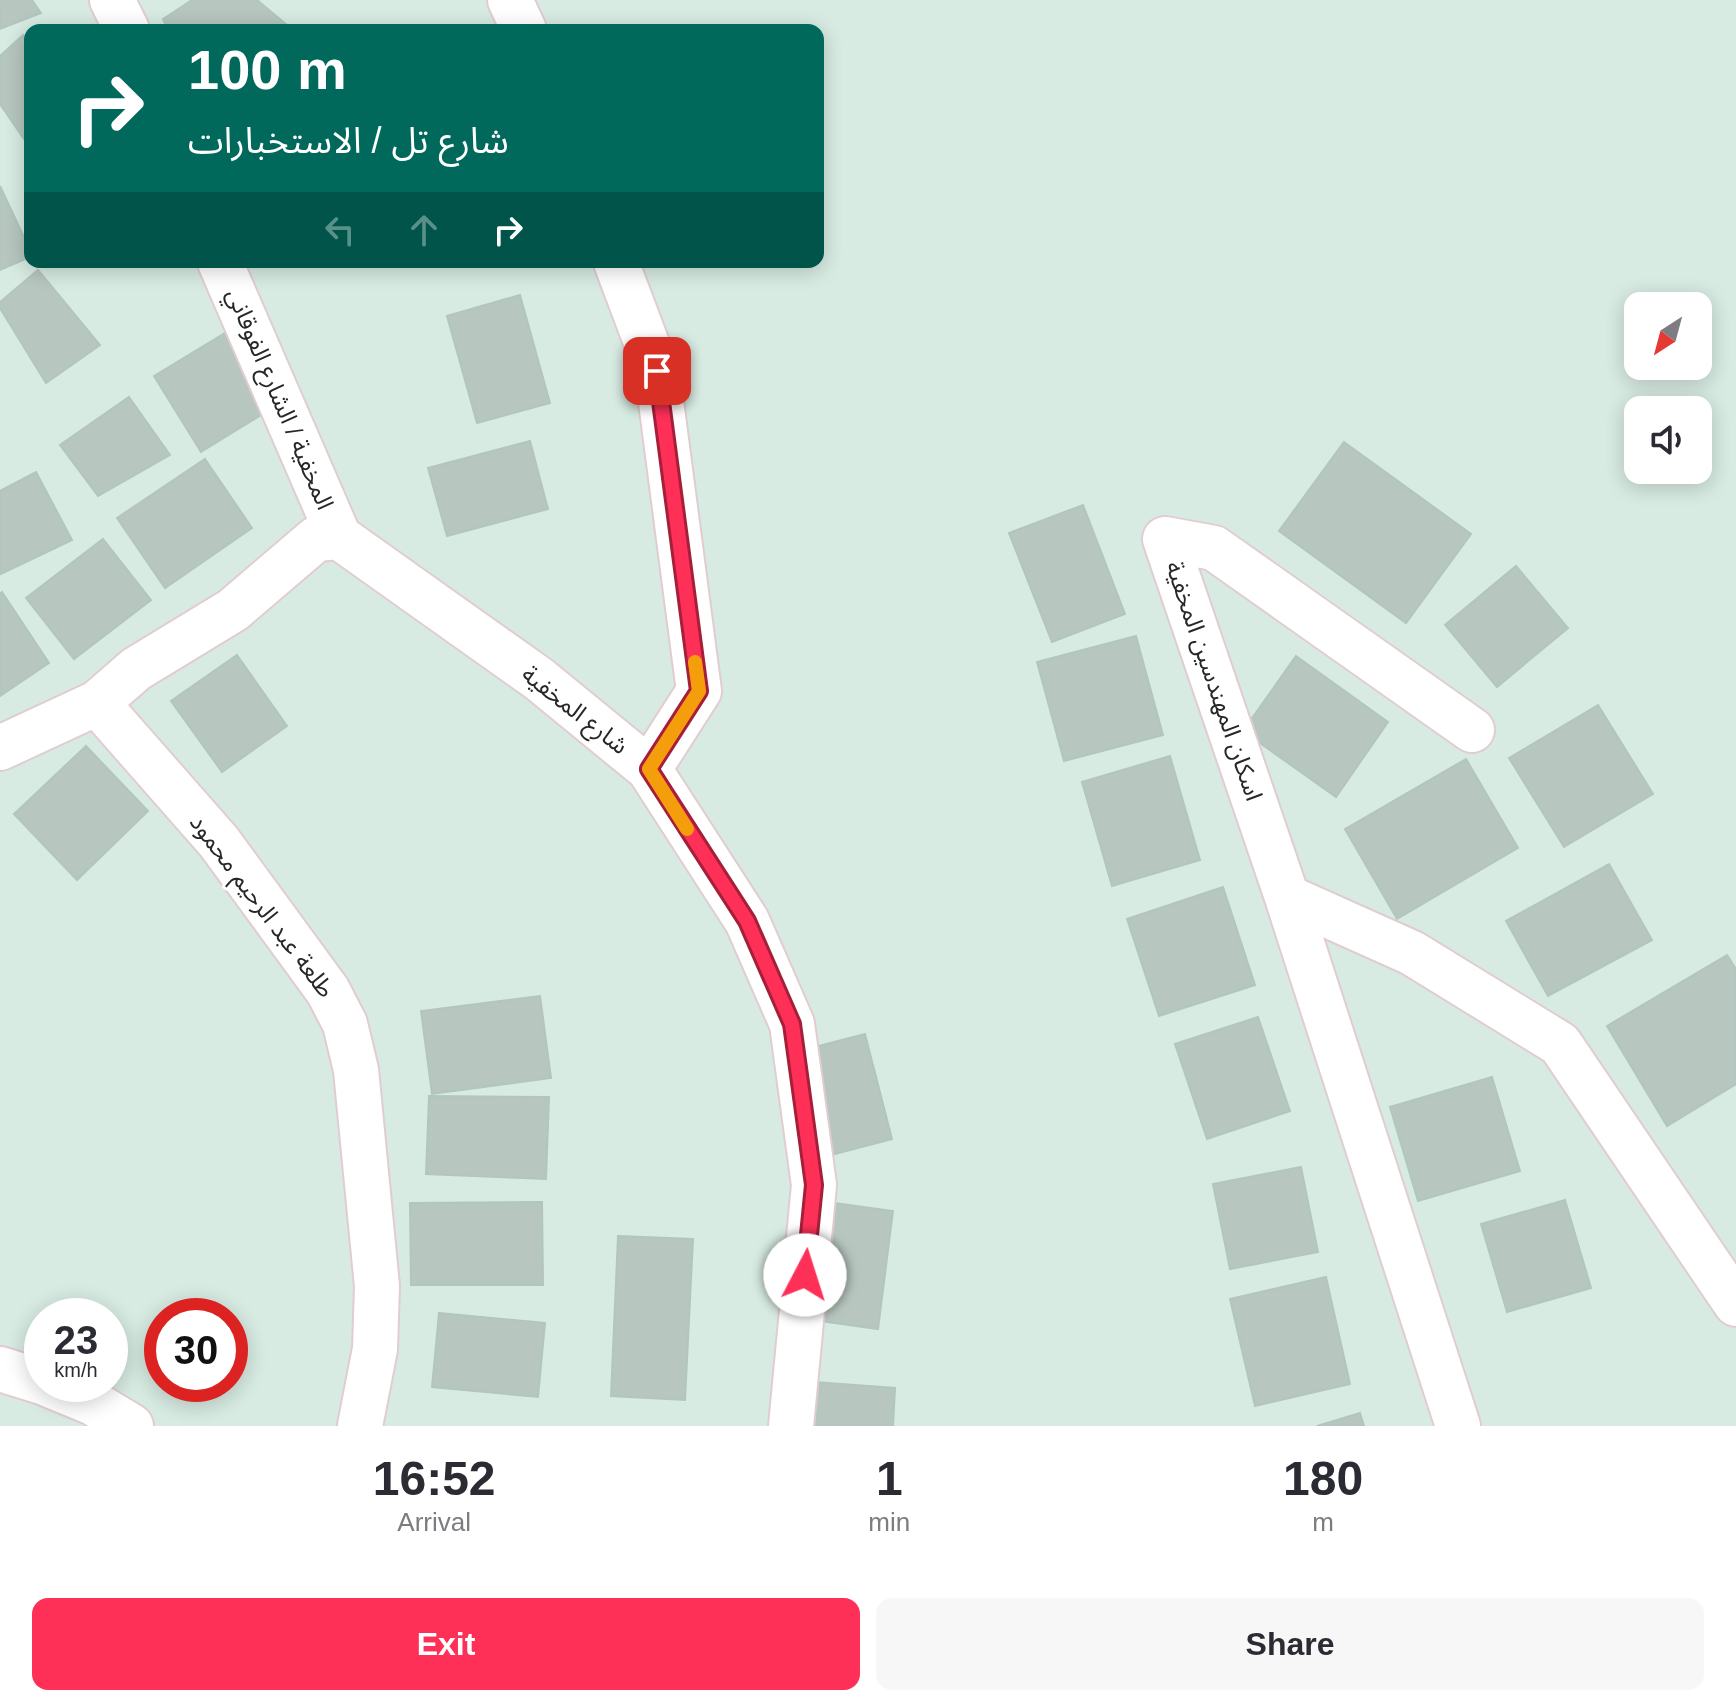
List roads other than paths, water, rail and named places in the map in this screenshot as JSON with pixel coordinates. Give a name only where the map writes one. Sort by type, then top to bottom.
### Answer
[{"type":"street","points":[[112,0],[124,24]]},
{"type":"street","points":[[510,0],[521,24]]},
{"type":"street","name":"المخفية / الشارع الفوقاني","points":[[223,268],[339,537]]},
{"type":"street","points":[[618,268],[657,371],[699,691],[649,769]]},
{"type":"street","points":[[0,748],[97,703],[136,669],[233,610],[316,539],[339,537]]},
{"type":"street","name":"شارع المخفية","points":[[339,537],[539,679],[649,769],[747,921],[792,1024],[814,1185],[791,1426]]},
{"type":"street","name":"اسكان المهندسين المخفية","points":[[1458,1426],[1287,897],[1165,539],[1214,548],[1472,730]]},
{"type":"street","name":"طلعة عبد الرحيم محمود","points":[[97,703],[219,842],[328,991],[345,1024],[356,1070],[377,1286],[375,1349],[360,1426]]},
{"type":"street","points":[[1287,897],[1412,953],[1560,1044],[1736,1304]]},
{"type":"street","points":[[0,1369],[24,1377]]},
{"type":"street","points":[[91,1402],[131,1426]]}]
